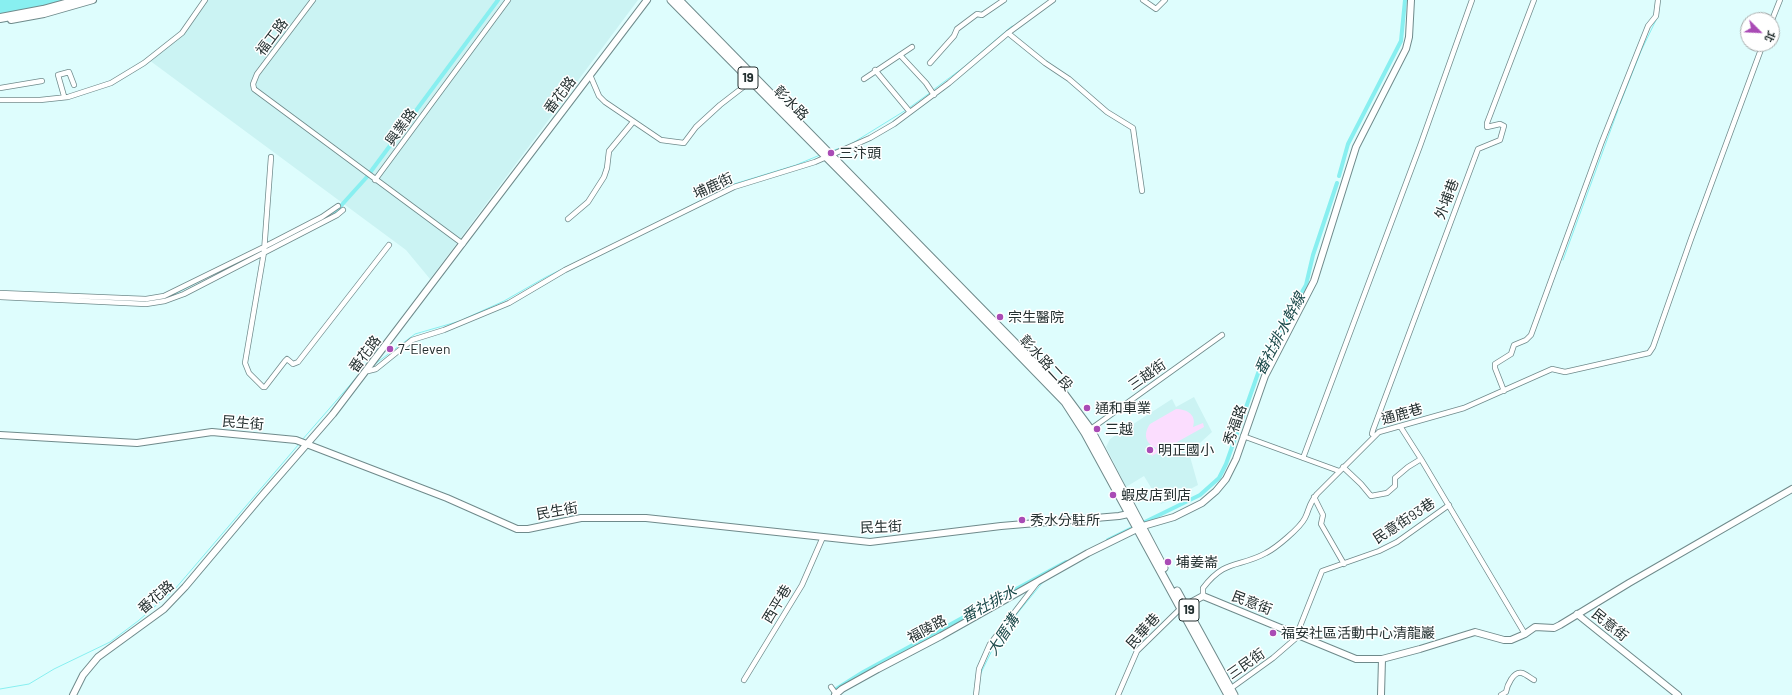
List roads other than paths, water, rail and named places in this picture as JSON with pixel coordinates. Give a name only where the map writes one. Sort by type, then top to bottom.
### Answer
[{"type":"highway","points":[[0,18],[43,10],[80,0]]},
{"type":"main road","name":"彰水路","points":[[671,0],[751,81],[829,155]]},
{"type":"main road","name":"彰水路","points":[[680,0],[829,155]]},
{"type":"main road","name":"彰水路二段","points":[[829,155],[997,327],[1065,402],[1088,431],[1107,469],[1169,577],[1228,692],[1234,695]]},
{"type":"street","points":[[0,22],[44,14],[93,0]]},
{"type":"street","points":[[0,100],[40,100],[90,91],[111,83],[144,63],[182,33],[206,0]]},
{"type":"street","name":"福工路","points":[[313,0],[258,74],[253,84],[254,89],[375,180]]},
{"type":"street","name":"興業路","points":[[375,180],[508,0]]},
{"type":"street","name":"番花路","points":[[73,695],[83,675],[98,657],[164,609],[186,587],[306,444],[334,414],[647,0]]},
{"type":"street","points":[[930,63],[954,36],[957,29],[978,14],[982,15],[1004,0]]},
{"type":"street","name":"埔鹿街","points":[[368,370],[376,369],[412,340],[444,330],[509,303],[565,270],[734,187],[815,162],[829,155],[849,149],[870,138],[934,95],[970,67],[1008,33],[1053,0]]},
{"type":"street","points":[[1143,0],[1156,9],[1165,0]]},
{"type":"street","name":"秀福路","points":[[1139,526],[1174,517],[1202,503],[1216,491],[1226,479],[1236,459],[1265,376],[1314,281],[1356,147],[1406,49],[1409,37],[1411,0]]},
{"type":"street","points":[[1303,458],[1420,146],[1472,0]]},
{"type":"street","name":"外埔巷","points":[[1375,436],[1372,434],[1373,430],[1478,149],[1500,140],[1504,126],[1500,124],[1488,127],[1487,123],[1534,0]]},
{"type":"street","points":[[1504,391],[1494,368],[1495,364],[1511,354],[1514,345],[1526,340],[1531,335],[1616,105],[1648,26],[1656,16],[1658,0]]},
{"type":"street","points":[[1775,12],[1780,0]]},
{"type":"street","points":[[1008,33],[1045,63],[1069,79],[1107,112],[1133,128],[1142,191]]},
{"type":"street","points":[[864,79],[875,70],[912,47]]},
{"type":"street","name":"通鹿巷","points":[[1203,596],[1203,588],[1216,572],[1228,566],[1266,553],[1299,526],[1305,518],[1308,505],[1314,497],[1379,432],[1464,408],[1552,369],[1565,372],[1649,353],[1654,347],[1691,239],[1760,52]]},
{"type":"street","points":[[900,55],[926,83],[934,95]]},
{"type":"street","points":[[875,70],[910,112]]},
{"type":"street","points":[[64,96],[58,75],[69,72],[74,85]]},
{"type":"street","points":[[590,75],[599,96],[633,122],[660,140],[684,143],[696,127],[720,105],[751,81]]},
{"type":"street","points":[[0,88],[42,81]]},
{"type":"street","points":[[568,219],[588,202],[604,177],[607,168],[608,152],[633,122]]},
{"type":"street","points":[[271,157],[264,249],[245,364],[249,373],[265,387],[285,360],[287,359],[293,364],[298,362],[389,245]]},
{"type":"street","points":[[375,180],[463,244]]},
{"type":"street","points":[[0,297],[146,304],[160,302],[184,294],[340,208]]},
{"type":"street","points":[[0,293],[146,299],[164,296],[264,249]]},
{"type":"street","name":"三越街","points":[[1088,431],[1222,335]]},
{"type":"street","points":[[1400,426],[1449,505],[1525,634]]},
{"type":"street","name":"民生街","points":[[0,435],[137,443],[212,432],[296,440],[447,498],[517,529],[528,529],[581,518],[646,518],[870,542],[890,541],[1001,526],[1132,513]]},
{"type":"street","points":[[1243,436],[1303,458],[1341,469],[1361,484],[1371,496],[1386,493],[1395,486],[1395,478],[1408,467],[1421,460]]},
{"type":"street","points":[[1577,614],[1792,489]]},
{"type":"street","points":[[1314,497],[1323,515],[1321,524],[1344,564]]},
{"type":"street","name":"民意街93巷","points":[[1297,634],[1322,570],[1379,552],[1397,542],[1449,505]]},
{"type":"street","name":"福陵路","points":[[836,694],[878,668],[941,636],[1139,526]]},
{"type":"street","name":"西平巷","points":[[744,680],[802,585],[823,537]]},
{"type":"street","points":[[976,695],[979,669],[990,644],[1040,580]]},
{"type":"street","points":[[1184,606],[1203,596]]},
{"type":"street","name":"民意街","points":[[1203,596],[1356,659],[1382,659],[1420,650],[1475,632],[1504,640],[1511,640],[1525,634],[1535,627],[1554,628],[1577,614],[1678,695]]},
{"type":"street","name":"民華巷","points":[[1118,695],[1137,651],[1184,606]]},
{"type":"street","name":"三民街","points":[[1228,692],[1287,648],[1297,634]]},
{"type":"street","points":[[1381,695],[1382,659]]},
{"type":"street","points":[[1501,695],[1506,692],[1509,681],[1519,673],[1523,673],[1534,680]]},
{"type":"street","points":[[831,688],[836,694]]},
{"type":"water","points":[[0,0],[74,0],[0,15]]},
{"type":"water","points":[[1011,589],[1011,593],[836,690],[834,688],[861,671]]},
{"type":"waterway","points":[[333,212],[338,209],[366,178],[498,0]]},
{"type":"waterway","name":"番社排水幹線","points":[[1339,176],[1348,144],[1401,41],[1405,0]]},
{"type":"waterway","points":[[1620,104],[1641,51],[1657,18]]},
{"type":"waterway","points":[[933,90],[964,67],[1012,26]]},
{"type":"waterway","points":[[909,108],[931,92]]},
{"type":"waterway","points":[[851,144],[906,110]]},
{"type":"waterway","points":[[1563,260],[1618,110]]},
{"type":"waterway","points":[[831,151],[847,146]]},
{"type":"waterway","points":[[664,219],[734,184],[796,165],[820,155]]},
{"type":"waterway","name":"番社排水幹線","points":[[1108,540],[1200,495],[1219,478],[1226,464],[1262,362],[1306,285],[1313,255],[1337,183]]},
{"type":"waterway","points":[[464,319],[504,301],[546,277],[593,254]]},
{"type":"waterway","points":[[169,297],[202,280]]},
{"type":"waterway","points":[[375,364],[415,334],[460,321]]},
{"type":"waterway","points":[[302,440],[363,370]]},
{"type":"waterway","points":[[0,689],[29,684],[54,669],[110,642],[138,621],[175,589],[299,444]]},
{"type":"waterway","name":"番社排水","points":[[1007,594],[1066,562]]},
{"type":"waterway","name":"大厝溝","points":[[1016,615],[1043,582]]},
{"type":"waterway","name":"大厝溝","points":[[980,675],[1000,634]]},
{"type":"place","name":"三汴頭","points":[[831,153]]},
{"type":"place","name":"宗生醫院","points":[[1000,317]]},
{"type":"place","name":"7-Eleven","points":[[390,349]]},
{"type":"place","name":"通和車業","points":[[1087,408]]},
{"type":"place","name":"三越","points":[[1097,429]]},
{"type":"place","name":"明正國小","points":[[1150,450]]},
{"type":"place","name":"蝦皮店到店","points":[[1113,495]]},
{"type":"place","name":"秀水分駐所","points":[[1022,520]]},
{"type":"place","name":"埔姜崙","points":[[1168,562]]},
{"type":"place","name":"福安社區活動中心清龍巖","points":[[1273,633]]}]
